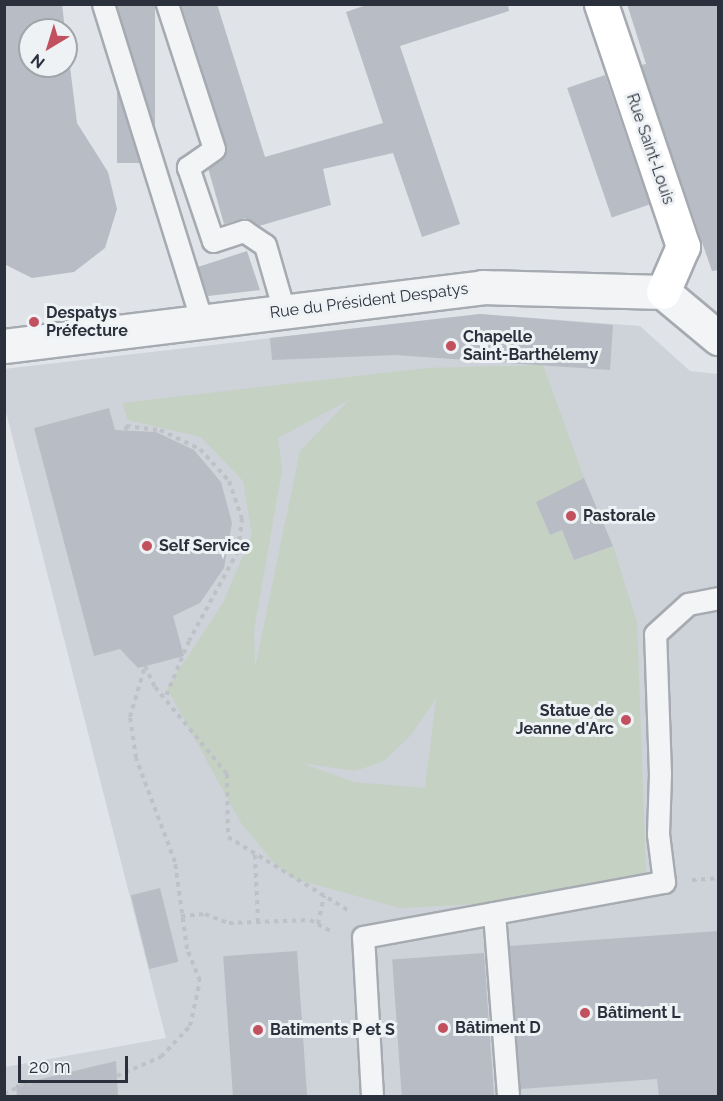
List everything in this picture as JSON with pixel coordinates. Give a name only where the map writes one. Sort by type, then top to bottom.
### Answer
[{"type":"main road","name":"Rue Saint-Louis","points":[[601,4],[683,246],[663,292]]},
{"type":"street","name":"Rue du Président Despatys","points":[[4,346],[482,287],[663,292]]},
{"type":"street","points":[[663,292],[718,338]]},
{"type":"lane","points":[[104,4],[202,321]]},
{"type":"lane","points":[[167,4],[214,149],[188,167],[213,241],[244,231],[265,244],[284,311]]},
{"type":"lane","points":[[372,1096],[363,937],[664,882],[658,834],[660,774],[655,634],[688,604],[718,598]]},
{"type":"lane","points":[[494,913],[508,1096]]},
{"type":"path","points":[[126,430],[126,426],[160,430],[200,448],[230,481],[242,518],[238,551],[189,641],[165,698]]},
{"type":"path","points":[[117,1076],[161,1057],[190,1026],[200,981],[187,949],[175,862],[136,758],[130,717],[145,666],[165,698],[227,774],[228,837],[385,933]]},
{"type":"path","points":[[255,855],[258,920]]},
{"type":"path","points":[[318,924],[324,896]]},
{"type":"path","points":[[181,916],[205,914],[229,923],[258,920],[310,920],[363,948]]},
{"type":"path","points":[[4,1094],[27,1083],[36,1086]]},
{"type":"shaded area","points":[[480,314],[640,326],[690,371],[718,374],[718,1092],[678,1096],[5,1096],[5,1067],[166,1038],[5,408],[4,369]]},
{"type":"green space","points":[[543,365],[584,478],[536,502],[550,535],[562,530],[574,560],[613,546],[637,622],[646,874],[495,903],[400,908],[295,879],[275,864],[241,823],[167,688],[223,603],[252,535],[243,481],[201,437],[128,420],[122,403],[427,368]],"holes":[[[349,400],[300,451],[255,668],[254,630],[282,470],[278,438]],[[436,699],[425,788],[354,782],[301,763],[355,771],[384,761],[410,736]]]},
{"type":"building","points":[[4,4],[62,4],[64,18],[18,18],[18,78],[71,78],[77,123],[108,172],[117,209],[105,248],[74,272],[32,278],[4,264]]},
{"type":"building","points":[[117,4],[155,4],[155,163],[117,163]]},
{"type":"building","points":[[181,4],[217,4],[265,157],[383,123],[346,12],[369,4],[508,4],[509,11],[400,46],[460,224],[422,237],[393,153],[323,169],[331,205],[259,226],[245,218],[224,224],[208,168],[222,159],[226,145]]},
{"type":"building","points":[[627,4],[718,4],[718,270],[712,271],[641,65],[646,64]]},
{"type":"building","points":[[605,75],[650,205],[612,218],[567,88]]},
{"type":"building","points":[[247,251],[260,290],[208,296],[198,267]]},
{"type":"building","name":"Chapelle Saint-Barthélemy","points":[[480,314],[613,325],[610,370],[395,355],[272,360],[270,338]]},
{"type":"building","name":"Self Service","points":[[109,408],[115,430],[156,432],[194,450],[221,482],[232,523],[224,568],[200,603],[173,616],[184,656],[138,668],[120,649],[94,656],[34,428]]},
{"type":"building","name":"Pastorale","points":[[584,478],[613,546],[574,560],[562,530],[550,535],[536,502]]},
{"type":"building","points":[[160,888],[178,962],[149,969],[131,895]]},
{"type":"building","name":"Bâtiment L","points":[[718,931],[718,1096],[659,1096],[657,1079],[520,1089],[509,946]]},
{"type":"building","name":"Batiments P et S","points":[[297,951],[307,1096],[233,1096],[223,956]]},
{"type":"building","name":"Bâtiment D","points":[[484,953],[494,1096],[402,1096],[392,959]]},
{"type":"building","points":[[116,1061],[118,1096],[17,1096],[16,1085]]},
{"type":"place","name":"Despatys Préfecture","points":[[34,322]]},
{"type":"place","name":"Chapelle Saint-Barthélemy","points":[[451,346]]},
{"type":"place","name":"Pastorale","points":[[571,516]]},
{"type":"place","name":"Self Service","points":[[147,546]]},
{"type":"place","name":"Statue de Jeanne d'Arc","points":[[626,720]]},
{"type":"place","name":"Bâtiment L","points":[[585,1013]]},
{"type":"place","name":"Bâtiment D","points":[[443,1028]]},
{"type":"place","name":"Batiments P et S","points":[[258,1030]]}]
